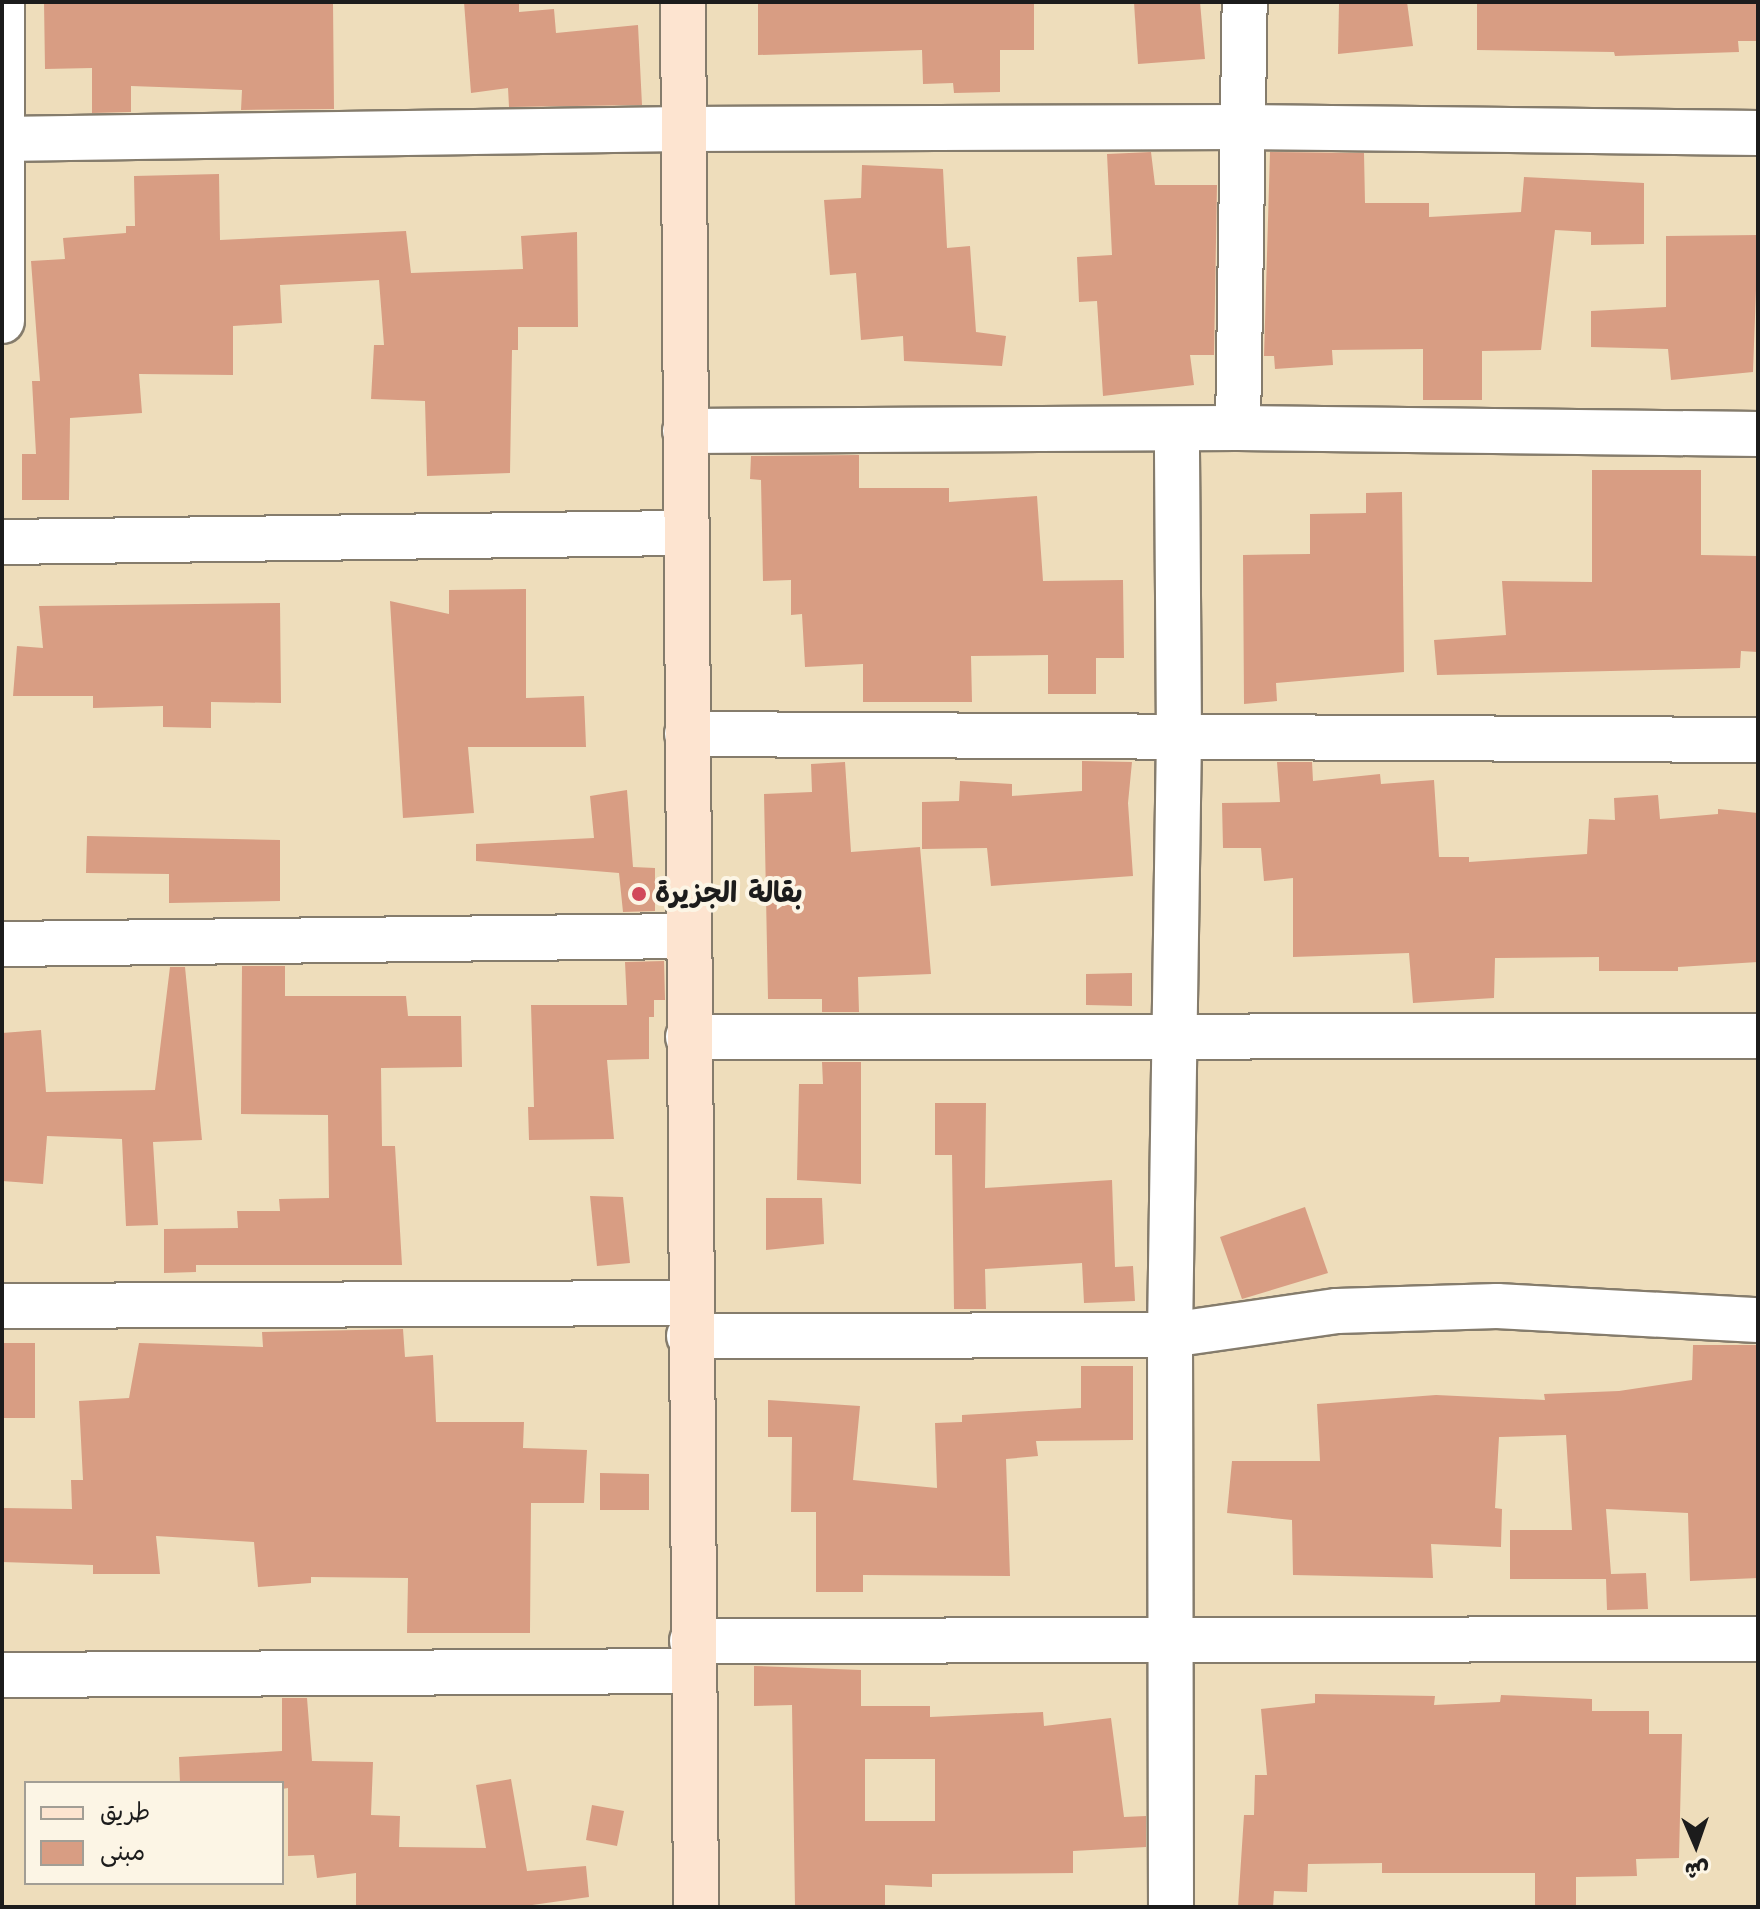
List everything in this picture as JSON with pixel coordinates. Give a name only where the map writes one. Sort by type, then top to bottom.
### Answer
[{"type":"street","points":[[2,2],[2,321]]},
{"type":"street","points":[[683,2],[686,936],[696,1907]]},
{"type":"street","points":[[1238,428],[1245,2]]},
{"type":"street","points":[[4,139],[684,129],[1241,127],[1758,133]]},
{"type":"street","points":[[685,431],[1177,431],[1238,428],[1758,434]]},
{"type":"street","points":[[1171,1907],[1170,1335],[1179,738],[1177,431]]},
{"type":"street","points":[[2,542],[684,533]]},
{"type":"street","points":[[687,734],[1758,740]]},
{"type":"street","points":[[2,944],[686,936]]},
{"type":"street","points":[[688,1037],[1758,1036]]},
{"type":"street","points":[[2,1306],[690,1320],[1170,1335],[1337,1311],[1497,1306],[1758,1320]]},
{"type":"street","points":[[2,1675],[1172,1639],[1758,1639]]},
{"type":"building","points":[[44,2],[333,2],[334,109],[241,110],[242,90],[131,86],[131,112],[92,113],[92,68],[45,69]]},
{"type":"building","points":[[464,2],[519,2],[519,12],[554,9],[556,33],[638,25],[642,105],[509,107],[508,88],[471,93]]},
{"type":"building","points":[[758,2],[1034,4],[1034,50],[1000,50],[1000,92],[954,93],[953,83],[923,84],[922,50],[758,55]]},
{"type":"building","points":[[1134,2],[1200,2],[1205,59],[1138,64]]},
{"type":"building","points":[[1407,2],[1413,46],[1338,54],[1339,4]]},
{"type":"building","points":[[1477,2],[1758,2],[1758,41],[1738,41],[1739,52],[1615,56],[1614,52],[1477,50]]},
{"type":"building","points":[[1151,152],[1155,185],[1217,185],[1214,355],[1190,355],[1194,385],[1103,396],[1097,301],[1079,302],[1077,257],[1112,255],[1107,154]]},
{"type":"building","points":[[1270,152],[1364,153],[1365,203],[1429,203],[1429,217],[1521,212],[1524,177],[1644,183],[1644,244],[1591,245],[1591,232],[1555,230],[1541,350],[1482,351],[1482,400],[1423,400],[1423,349],[1332,350],[1333,365],[1275,369],[1274,356],[1264,356]]},
{"type":"building","points":[[862,165],[943,169],[947,248],[970,246],[976,332],[1006,336],[1002,366],[904,361],[903,336],[861,340],[856,273],[830,275],[824,200],[861,198]]},
{"type":"building","points":[[219,174],[220,240],[406,231],[411,273],[523,269],[521,236],[577,232],[578,327],[518,327],[518,350],[512,350],[510,473],[427,476],[425,401],[371,399],[374,345],[384,345],[379,280],[280,285],[282,323],[233,326],[233,375],[139,374],[142,413],[70,418],[69,500],[22,500],[22,454],[36,454],[32,381],[40,381],[31,261],[65,259],[63,238],[126,233],[126,226],[135,226],[134,176]]},
{"type":"building","points":[[1758,235],[1753,372],[1671,380],[1668,349],[1591,347],[1591,311],[1666,307],[1666,236]]},
{"type":"building","points":[[859,455],[859,488],[949,488],[949,502],[1037,496],[1043,581],[1123,580],[1124,658],[1096,658],[1096,694],[1048,694],[1048,655],[971,656],[972,702],[863,702],[863,664],[805,667],[802,614],[791,615],[791,580],[763,581],[761,480],[750,479],[751,456]]},
{"type":"building","points":[[1592,470],[1701,470],[1701,555],[1758,556],[1758,652],[1741,651],[1740,668],[1437,675],[1434,640],[1506,635],[1502,581],[1592,582]]},
{"type":"building","points":[[1402,492],[1404,672],[1276,683],[1277,701],[1244,704],[1243,555],[1310,554],[1310,514],[1366,513],[1366,493]]},
{"type":"building","points":[[526,589],[526,698],[584,696],[586,747],[468,747],[474,813],[403,818],[390,601],[449,614],[449,590]]},
{"type":"building","points":[[280,603],[281,703],[211,702],[211,728],[163,727],[163,706],[93,708],[93,696],[13,696],[17,646],[43,648],[39,606]]},
{"type":"building","points":[[1082,761],[1132,762],[1128,803],[1133,876],[991,886],[987,848],[922,849],[922,802],[959,801],[960,781],[1012,784],[1012,796],[1082,791]]},
{"type":"building","points":[[845,762],[851,852],[920,847],[931,974],[858,977],[859,1012],[822,1012],[822,999],[768,999],[764,794],[812,792],[811,764]]},
{"type":"building","points":[[1277,762],[1312,762],[1313,781],[1380,774],[1381,784],[1434,780],[1439,857],[1469,857],[1469,862],[1587,854],[1589,819],[1615,820],[1614,798],[1658,795],[1660,819],[1718,814],[1718,809],[1758,813],[1758,962],[1678,967],[1678,971],[1599,971],[1599,957],[1495,958],[1494,998],[1413,1003],[1409,953],[1293,957],[1293,878],[1264,881],[1261,848],[1223,848],[1222,803],[1280,802]]},
{"type":"building","points":[[627,790],[633,867],[655,868],[655,911],[623,912],[619,873],[476,861],[476,844],[594,838],[590,796]]},
{"type":"building","points":[[87,836],[280,840],[280,901],[169,903],[169,874],[86,873]]},
{"type":"building","points":[[664,961],[665,1000],[654,1000],[654,1017],[649,1017],[649,1059],[607,1060],[614,1139],[529,1140],[528,1107],[534,1107],[531,1005],[627,1005],[625,962]]},
{"type":"building","points":[[242,966],[285,966],[285,996],[406,996],[408,1016],[461,1016],[462,1067],[381,1068],[382,1146],[395,1146],[402,1265],[196,1265],[196,1272],[164,1273],[164,1229],[238,1228],[237,1211],[280,1211],[279,1199],[329,1198],[328,1115],[241,1114]]},
{"type":"building","points":[[170,967],[185,967],[202,1140],[153,1142],[158,1225],[126,1226],[122,1139],[47,1136],[43,1184],[2,1181],[2,1033],[41,1030],[46,1092],[155,1090]]},
{"type":"building","points":[[1132,973],[1132,1006],[1086,1005],[1086,974]]},
{"type":"building","points":[[822,1062],[861,1062],[861,1184],[797,1180],[799,1084],[823,1084]]},
{"type":"building","points":[[935,1103],[986,1103],[985,1188],[1112,1180],[1115,1267],[1133,1266],[1135,1301],[1084,1303],[1082,1263],[985,1269],[986,1309],[954,1309],[952,1155],[935,1155]]},
{"type":"building","points":[[590,1196],[623,1197],[630,1263],[597,1266]]},
{"type":"building","points":[[766,1198],[822,1198],[824,1244],[766,1250]]},
{"type":"building","points":[[1305,1207],[1328,1273],[1242,1299],[1220,1237]]},
{"type":"building","points":[[403,1329],[405,1357],[433,1355],[436,1422],[524,1422],[523,1448],[587,1450],[584,1503],[531,1503],[530,1633],[407,1633],[408,1578],[311,1577],[311,1583],[258,1587],[254,1542],[156,1536],[160,1574],[93,1574],[93,1565],[2,1562],[2,1508],[72,1509],[71,1480],[83,1480],[79,1401],[129,1398],[139,1343],[263,1347],[262,1332]]},
{"type":"building","points":[[2,1343],[35,1343],[35,1418],[2,1418]]},
{"type":"building","points":[[1693,1345],[1758,1345],[1758,1578],[1690,1581],[1688,1513],[1606,1509],[1611,1574],[1646,1573],[1648,1609],[1607,1610],[1606,1579],[1510,1579],[1510,1530],[1572,1530],[1566,1435],[1499,1437],[1495,1508],[1502,1509],[1501,1547],[1431,1544],[1433,1578],[1293,1575],[1292,1520],[1227,1513],[1232,1461],[1320,1461],[1317,1404],[1436,1395],[1545,1400],[1544,1394],[1619,1391],[1692,1380]]},
{"type":"building","points":[[1081,1366],[1133,1366],[1133,1440],[1036,1441],[1038,1456],[1006,1459],[1010,1576],[863,1575],[863,1592],[816,1592],[816,1512],[791,1512],[792,1437],[768,1437],[768,1400],[860,1406],[853,1480],[937,1488],[935,1423],[962,1422],[962,1415],[1081,1408]]},
{"type":"building","points":[[600,1473],[649,1474],[649,1510],[600,1510]]},
{"type":"building","points":[[754,1666],[861,1670],[861,1706],[930,1706],[930,1717],[1043,1712],[1044,1726],[1111,1718],[1124,1817],[1146,1816],[1146,1847],[1073,1851],[1073,1873],[932,1874],[932,1887],[885,1885],[885,1907],[795,1907],[792,1705],[754,1706]],"holes":[[[865,1759],[935,1759],[935,1821],[865,1821]]]},
{"type":"building","points":[[1315,1694],[1435,1696],[1434,1705],[1500,1702],[1501,1695],[1592,1699],[1592,1711],[1649,1711],[1649,1734],[1682,1734],[1679,1858],[1636,1859],[1637,1876],[1576,1877],[1576,1906],[1535,1906],[1535,1873],[1382,1873],[1382,1863],[1308,1864],[1307,1892],[1274,1891],[1273,1907],[1238,1907],[1244,1815],[1254,1815],[1255,1775],[1267,1775],[1261,1709],[1315,1703]]},
{"type":"building","points":[[282,1698],[307,1698],[312,1761],[373,1762],[371,1815],[400,1816],[399,1847],[486,1848],[476,1785],[511,1779],[527,1871],[586,1866],[589,1897],[518,1907],[356,1907],[356,1873],[317,1878],[314,1855],[288,1856],[288,1788],[284,1789],[284,1781],[180,1781],[179,1757],[282,1751]]},
{"type":"building","points":[[592,1805],[624,1811],[617,1846],[586,1840]]},
{"type":"place","name":"بقالة الجزيرة","points":[[639,894]]}]
